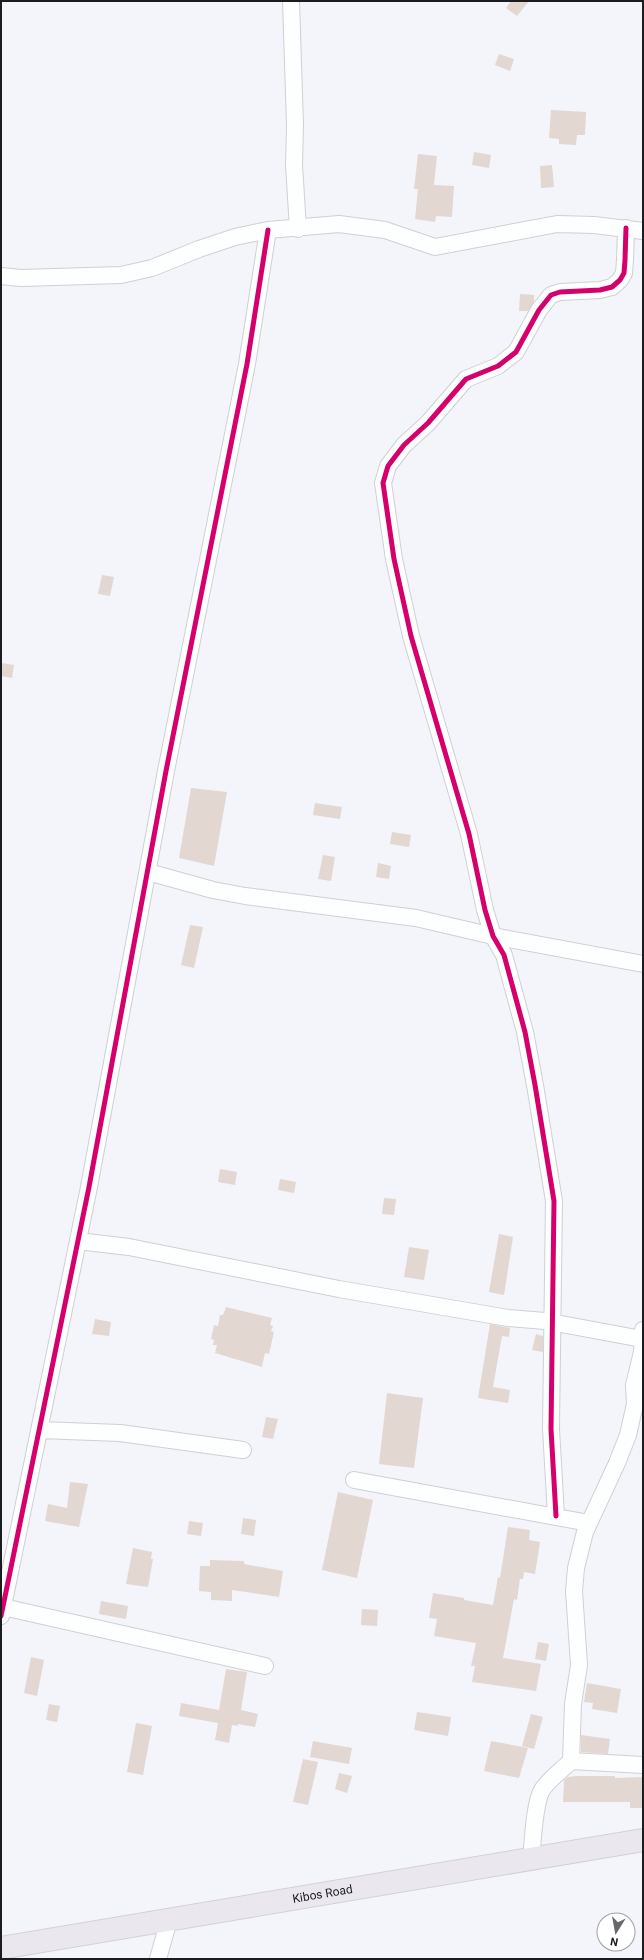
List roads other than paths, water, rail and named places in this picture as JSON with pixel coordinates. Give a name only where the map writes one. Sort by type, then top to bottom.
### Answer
[{"type":"main road","name":"Kibos Road","points":[[1,1948],[643,1840]]},
{"type":"street","points":[[290,1],[295,124],[294,165],[298,229]]},
{"type":"street","points":[[1,276],[21,278],[121,275],[152,268],[199,249],[235,237],[268,230],[298,229],[340,224],[385,230],[435,247],[557,224],[594,225],[638,229],[625,260],[624,273],[620,280],[612,287],[600,290],[560,292],[551,295],[539,310],[516,352],[498,366],[466,379],[428,423],[404,445],[388,466],[383,483],[394,559],[411,636],[456,784],[493,936],[504,955],[525,1032],[554,1201],[551,1429],[556,1516]]},
{"type":"street","points":[[265,1666],[2,1612],[78,1241],[168,763],[249,357],[268,230]]},
{"type":"street","points":[[148,872],[213,890],[245,896],[416,918],[493,936],[643,964]]},
{"type":"street","points":[[78,1241],[129,1247],[339,1289],[508,1318],[545,1321],[552,1324],[642,1334],[642,1352],[634,1385],[635,1404],[628,1435],[583,1538],[576,1568],[574,1591],[579,1665],[573,1704],[571,1762]]},
{"type":"street","points":[[40,1430],[120,1433],[244,1450]]},
{"type":"street","points":[[354,1480],[590,1523]]},
{"type":"street","points":[[531,1859],[538,1802],[542,1791],[549,1782],[571,1762],[643,1765]]},
{"type":"street","points":[[158,1959],[168,1920]]}]
